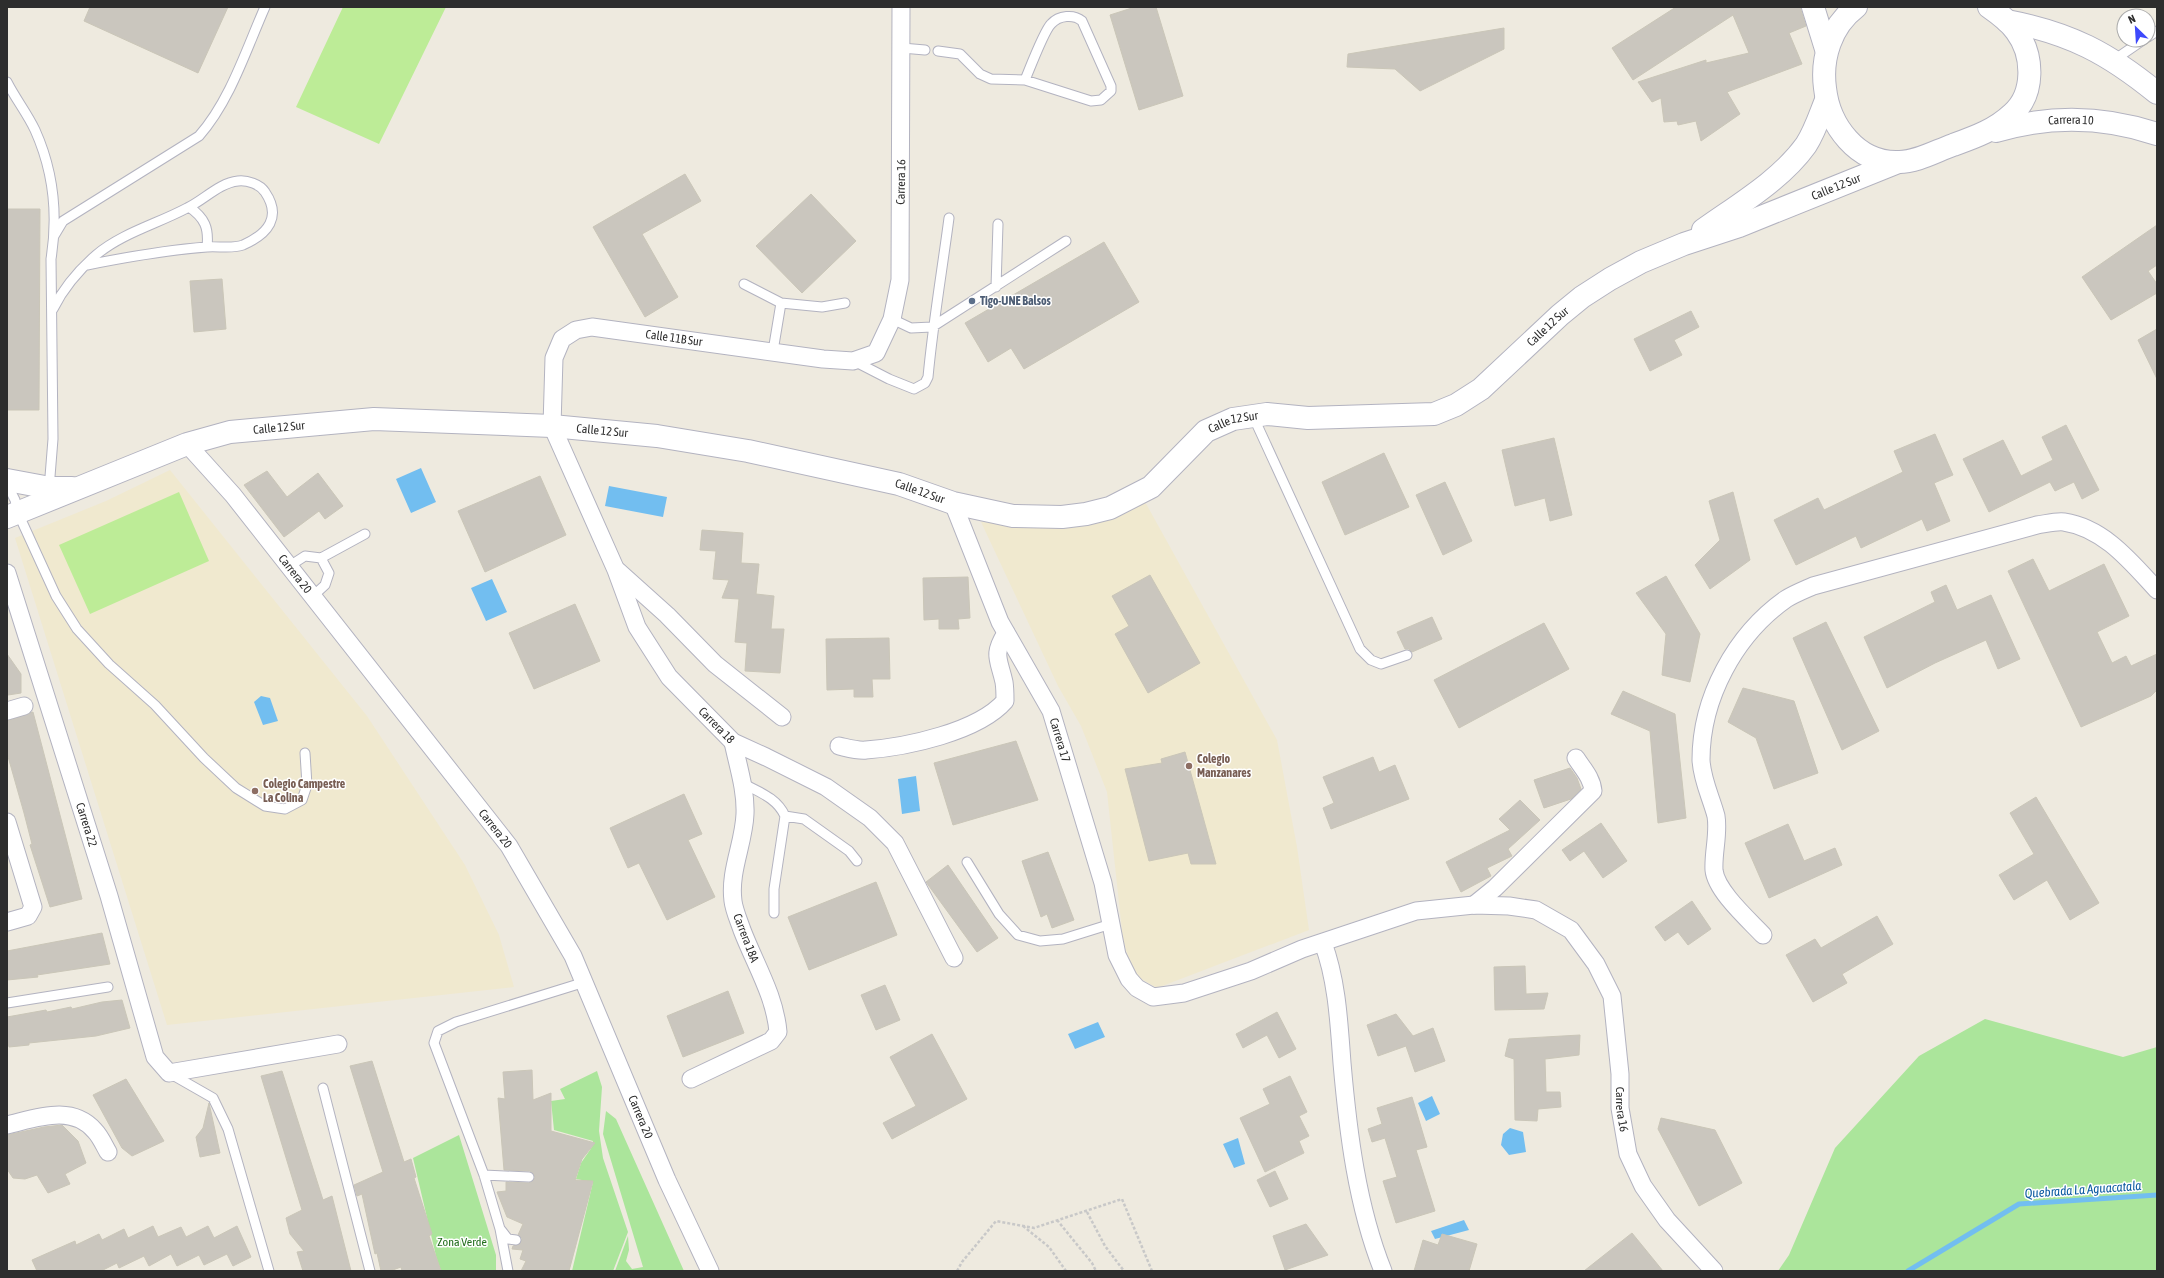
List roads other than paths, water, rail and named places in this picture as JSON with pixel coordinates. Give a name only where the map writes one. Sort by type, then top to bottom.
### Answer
[{"type":"main road","points":[[1813,7],[1826,49],[1824,75],[1826,100],[1837,125],[1847,140],[1869,156],[1898,162],[1911,160],[1985,134],[2012,114],[2021,104],[2027,93],[2029,83],[2025,50],[2016,31],[2007,21],[1989,7]]},
{"type":"main road","points":[[1826,49],[1844,18],[1856,7]]},
{"type":"main road","points":[[2007,21],[2059,33],[2085,44],[2114,60],[2157,93]]},
{"type":"main road","name":"Calle 12 Sur","points":[[1684,244],[1757,192],[1794,159],[1806,144],[1815,128],[1826,100]]},
{"type":"main road","name":"Carrera 10","points":[[1985,134],[2046,120],[2110,122],[2157,134]]},
{"type":"main road","name":"Calle 12 Sur","points":[[12,515],[187,444],[230,432],[374,419],[552,426],[657,436],[748,451],[899,484],[953,503],[1013,516],[1062,517],[1110,508],[1151,487],[1206,431],[1233,419],[1267,414],[1308,418],[1434,414],[1456,405],[1481,390],[1535,337],[1582,297],[1610,279],[1641,262],[1684,244],[1739,226],[1898,162]]},
{"type":"main road","name":"Calle 12 Sur","points":[[7,480],[50,488],[81,488]]},
{"type":"street","name":"Carrera 16","points":[[876,353],[892,319],[900,280],[902,7]]},
{"type":"street","name":"Calle 11B Sur","points":[[552,426],[554,358],[562,339],[576,330],[592,327],[853,361],[876,353]]},
{"type":"street","name":"Carrera 18","points":[[552,426],[616,570],[637,627],[669,677],[733,742],[826,787],[870,818],[895,843],[954,958]]},
{"type":"street","name":"Carrera 20","points":[[187,444],[233,495],[288,567],[509,846],[573,956],[586,982],[667,1180],[710,1271]]},
{"type":"street","name":"Carrera 17","points":[[953,503],[997,615],[1051,711],[1091,839],[1103,883],[1117,955],[1129,979],[1137,988],[1154,997],[1184,993],[1251,971],[1302,949],[1323,943]]},
{"type":"street","points":[[1763,935],[1722,889],[1714,872],[1717,834],[1716,816],[1705,786],[1701,761],[1704,727],[1712,698],[1724,670],[1743,642],[1762,619],[1787,599],[1813,586],[2037,525],[2063,522],[2084,527],[2120,550],[2157,590]]},
{"type":"street","points":[[616,570],[667,615],[715,664],[782,717]]},
{"type":"street","name":"Carrera 22","points":[[7,573],[109,896],[155,1057],[170,1073]]},
{"type":"street","points":[[839,746],[865,750],[912,744],[957,730],[997,710],[1005,701],[1004,682],[997,660],[998,645],[1006,633]]},
{"type":"street","points":[[7,711],[24,706]]},
{"type":"street","name":"Carrera 18A","points":[[691,1079],[771,1041],[778,1032],[777,1020],[770,994],[750,952],[733,902],[733,876],[745,814],[742,783],[733,742]]},
{"type":"street","points":[[1383,1271],[1365,1214],[1355,1164],[1348,1117],[1340,1026],[1328,957],[1323,943],[1416,911],[1474,905],[1495,888],[1593,792],[1588,776],[1576,758]]},
{"type":"street","points":[[7,822],[33,907],[28,916],[7,922]]},
{"type":"street","name":"Carrera 16","points":[[1474,905],[1509,906],[1536,910],[1571,930],[1596,964],[1612,996],[1620,1074],[1620,1108],[1628,1154],[1643,1186],[1667,1220],[1714,1271]]},
{"type":"street","points":[[170,1073],[338,1044]]},
{"type":"street","points":[[7,1125],[56,1113],[81,1118],[96,1131],[108,1152]]},
{"type":"lane","points":[[54,236],[63,221],[199,136],[212,121],[227,92],[265,7]]},
{"type":"lane","points":[[938,51],[960,54],[980,74],[991,79],[1025,80],[1091,101],[1101,100],[1111,91],[1111,86],[1082,21],[1077,17],[1063,17],[1050,24],[1025,80]]},
{"type":"lane","points":[[902,48],[925,50]]},
{"type":"lane","points":[[2114,60],[2131,48]]},
{"type":"lane","points":[[7,82],[34,128],[47,158],[51,184],[54,236],[51,258],[53,309],[50,488],[12,515]]},
{"type":"lane","points":[[53,309],[61,293],[87,265],[110,245],[189,207],[224,186],[238,181],[254,183],[265,190],[273,208],[270,226],[260,236],[241,246],[207,247],[121,258],[87,265]]},
{"type":"lane","points":[[189,207],[198,213],[204,223],[208,233],[207,247]]},
{"type":"lane","points":[[853,361],[889,379],[914,389],[925,383],[928,377],[932,327],[940,294],[949,218]]},
{"type":"lane","points":[[996,287],[998,224]]},
{"type":"lane","points":[[892,319],[912,328],[932,327],[1066,241]]},
{"type":"lane","points":[[744,284],[781,303],[822,307],[845,303]]},
{"type":"lane","points":[[773,351],[781,303]]},
{"type":"lane","points":[[1253,416],[1360,648],[1371,660],[1381,664],[1407,655]]},
{"type":"lane","points":[[7,484],[15,500],[12,515],[56,596],[77,629],[109,664],[155,705],[204,758],[236,788],[265,806],[285,809],[297,803],[302,800],[307,785],[305,753]]},
{"type":"lane","points":[[288,567],[305,556],[321,558],[365,534]]},
{"type":"lane","points":[[312,597],[325,585],[328,573],[321,558]]},
{"type":"lane","points":[[742,783],[780,805],[785,816],[774,889],[774,913]]},
{"type":"lane","points":[[785,816],[804,819],[849,851],[857,861]]},
{"type":"lane","points":[[967,862],[999,914],[1018,935],[1040,941],[1063,939],[1111,924]]},
{"type":"lane","points":[[508,1271],[500,1229],[484,1175],[434,1043],[438,1031],[456,1022],[586,982]]},
{"type":"lane","points":[[7,1003],[108,987]]},
{"type":"lane","points":[[170,1073],[213,1098],[225,1122],[269,1271]]},
{"type":"lane","points":[[323,1088],[370,1271]]},
{"type":"lane","points":[[484,1175],[529,1177]]},
{"type":"lane","points":[[500,1229],[508,1239],[516,1240]]},
{"type":"water","points":[[421,468],[436,502],[411,513],[396,479]]},
{"type":"water","points":[[609,486],[667,497],[663,517],[605,506]]},
{"type":"water","points":[[492,579],[507,612],[486,621],[471,588]]},
{"type":"water","points":[[261,696],[270,698],[278,721],[263,725],[254,702]]},
{"type":"water","points":[[916,776],[920,811],[902,814],[898,779]]},
{"type":"water","points":[[1098,1022],[1105,1037],[1075,1049],[1068,1034]]},
{"type":"water","points":[[1432,1096],[1440,1114],[1426,1121],[1418,1103]]},
{"type":"water","points":[[1510,1128],[1523,1132],[1526,1152],[1509,1155],[1501,1145],[1503,1134]]},
{"type":"water","points":[[1238,1138],[1245,1164],[1234,1168],[1223,1144]]},
{"type":"water","points":[[1464,1220],[1469,1230],[1435,1239],[1431,1231]]},
{"type":"waterway","name":"Quebrada La Aguacatala","points":[[1908,1271],[2019,1204],[2157,1195]]},
{"type":"place","name":"Tigo-UNE Balsos","points":[[972,301]]},
{"type":"place","name":"Colegio Manzanares","points":[[1189,766]]},
{"type":"place","name":"Colegio Campestre La Colina","points":[[255,791]]},
{"type":"park label","name":"Zona Verde","points":[[462,1242]]}]
